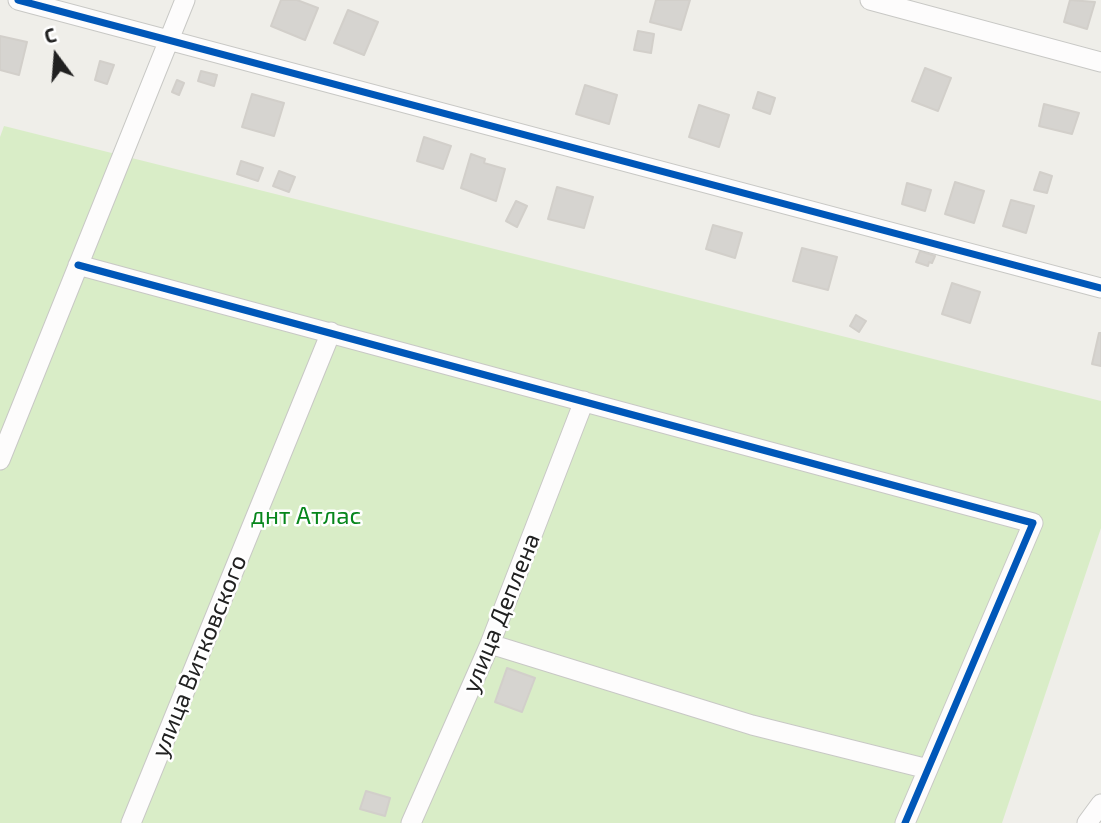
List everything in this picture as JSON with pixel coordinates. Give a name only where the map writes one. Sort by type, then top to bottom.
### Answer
[{"type":"street","points":[[18,0],[1101,288]]},
{"type":"street","points":[[0,460],[185,0]]},
{"type":"street","points":[[870,0],[1101,62]]},
{"type":"street","points":[[79,265],[1033,523],[905,823]]},
{"type":"street","name":"улица Витковского","points":[[131,823],[331,332]]},
{"type":"street","name":"улица Деплена","points":[[411,823],[490,644],[584,401]]},
{"type":"street","points":[[490,644],[752,725],[928,769]]},
{"type":"street","points":[[1087,823],[1101,804]]},
{"type":"green space","name":"днт Атлас","points":[[4,126],[1101,401],[1101,528],[1002,823],[0,823],[0,137]]},
{"type":"building","points":[[281,0],[297,0],[318,8],[305,40],[271,26]]},
{"type":"building","points":[[656,0],[690,0],[681,30],[650,22]]},
{"type":"building","points":[[1070,0],[1095,2],[1087,29],[1064,22]]},
{"type":"building","points":[[348,10],[378,22],[364,55],[334,43]]},
{"type":"building","points":[[638,31],[654,34],[651,53],[634,50]]},
{"type":"building","points":[[0,36],[27,42],[19,75],[0,70]]},
{"type":"building","points":[[100,61],[114,65],[107,84],[95,80]]},
{"type":"building","points":[[925,68],[951,78],[938,111],[912,101]]},
{"type":"building","points":[[201,71],[217,75],[214,86],[198,81]]},
{"type":"building","points":[[177,80],[184,83],[179,95],[172,92]]},
{"type":"building","points":[[585,85],[617,95],[609,124],[576,114]]},
{"type":"building","points":[[758,92],[775,98],[770,114],[753,108]]},
{"type":"building","points":[[252,94],[284,103],[274,136],[242,127]]},
{"type":"building","points":[[1044,104],[1079,113],[1072,134],[1039,126]]},
{"type":"building","points":[[699,105],[729,115],[719,147],[689,137]]},
{"type":"building","points":[[424,137],[451,146],[443,169],[417,161]]},
{"type":"building","points":[[471,154],[485,159],[484,163],[505,169],[496,201],[461,188]]},
{"type":"building","points":[[241,161],[263,168],[258,181],[237,174]]},
{"type":"building","points":[[279,171],[295,177],[289,192],[273,186]]},
{"type":"building","points":[[1040,172],[1052,176],[1047,193],[1034,190]]},
{"type":"building","points":[[955,182],[984,191],[974,223],[945,214]]},
{"type":"building","points":[[907,183],[931,190],[925,211],[902,204]]},
{"type":"building","points":[[557,187],[593,197],[584,228],[548,219]]},
{"type":"building","points":[[1011,200],[1034,206],[1026,233],[1003,226]]},
{"type":"building","points":[[516,201],[527,206],[517,227],[506,221]]},
{"type":"building","points":[[713,225],[742,233],[735,258],[706,249]]},
{"type":"building","points":[[802,248],[837,257],[828,290],[793,281]]},
{"type":"building","points":[[920,251],[935,256],[928,266],[916,262]]},
{"type":"building","points":[[952,283],[980,292],[970,323],[942,314]]},
{"type":"building","points":[[856,315],[866,321],[859,332],[850,326]]},
{"type":"building","points":[[1101,333],[1101,366],[1092,364]]},
{"type":"building","points":[[507,668],[535,678],[522,712],[495,702]]},
{"type":"building","points":[[366,791],[390,798],[385,816],[360,809]]},
{"type":"cycle path","points":[[18,0],[1101,288]]},
{"type":"cycle path","points":[[78,265],[1033,523],[905,823]]}]
